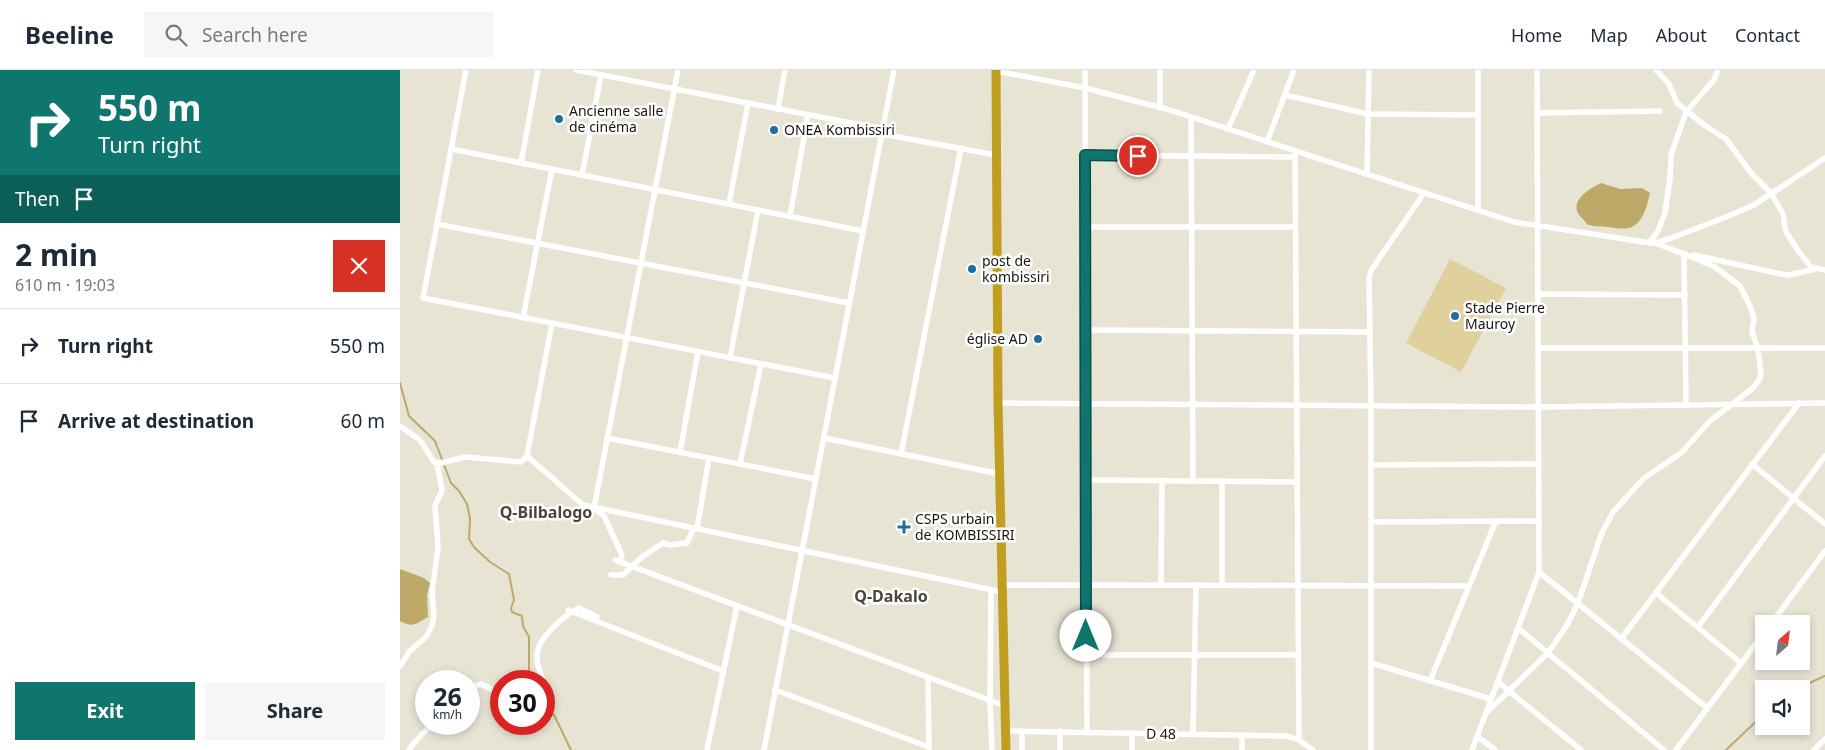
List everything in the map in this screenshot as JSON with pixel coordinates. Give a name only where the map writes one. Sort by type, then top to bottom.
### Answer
[{"type":"highway","points":[[996,71],[998,403],[1006,750]]},
{"type":"street","points":[[466,70],[422,298],[835,378]]},
{"type":"street","points":[[521,163],[538,70]]},
{"type":"street","points":[[576,70],[808,115],[996,155]]},
{"type":"street","points":[[594,508],[678,70]]},
{"type":"street","points":[[778,109],[785,70]]},
{"type":"street","points":[[764,750],[894,70]]},
{"type":"street","points":[[1085,70],[1087,732]]},
{"type":"street","points":[[1160,70],[1160,108]]},
{"type":"street","points":[[1228,129],[1254,70]]},
{"type":"street","points":[[1268,142],[1294,70]]},
{"type":"street","points":[[1367,174],[1369,70]]},
{"type":"street","points":[[1478,70],[1478,210]]},
{"type":"street","points":[[1472,750],[1539,572],[1537,70]]},
{"type":"street","points":[[1656,70],[1669,84],[1677,103],[1686,112],[1726,139],[1751,173],[1771,193],[1783,214],[1786,232],[1811,267],[1816,269]]},
{"type":"street","points":[[1652,243],[1665,213],[1671,155],[1686,112],[1714,80],[1718,70]]},
{"type":"street","points":[[996,71],[1085,88],[1160,108],[1268,142],[1295,154],[1367,174],[1514,222],[1652,243],[1715,267],[1740,286],[1754,319],[1752,332],[1758,349],[1759,380],[1753,388],[1710,421],[1680,453],[1643,479],[1613,512],[1600,535],[1578,603],[1567,625],[1548,653],[1510,692],[1486,713]]},
{"type":"street","points":[[582,175],[601,75]]},
{"type":"street","points":[[1285,95],[1368,114],[1478,115]]},
{"type":"street","points":[[729,204],[748,103]]},
{"type":"street","points":[[1537,113],[1660,111]]},
{"type":"street","points":[[790,216],[808,115]]},
{"type":"street","points":[[1190,117],[1193,481]]},
{"type":"street","points":[[901,454],[961,148]]},
{"type":"street","points":[[451,150],[863,231]]},
{"type":"street","points":[[1085,155],[1191,156],[1295,154]]},
{"type":"street","points":[[1295,154],[1299,740]]},
{"type":"street","points":[[1652,243],[1754,205],[1825,158]]},
{"type":"street","points":[[523,318],[552,169]]},
{"type":"street","points":[[1371,750],[1369,277],[1372,269],[1424,193]]},
{"type":"street","points":[[730,358],[758,210]]},
{"type":"street","points":[[436,224],[849,303]]},
{"type":"street","points":[[1086,227],[1295,227]]},
{"type":"street","points":[[1684,254],[1780,274],[1816,269],[1825,270]]},
{"type":"street","points":[[1684,254],[1686,405]]},
{"type":"street","points":[[1538,294],[1685,295]]},
{"type":"street","points":[[400,426],[420,440],[434,462],[465,457],[521,462],[527,456],[552,323]]},
{"type":"street","points":[[1086,330],[1370,332]]},
{"type":"street","points":[[1538,348],[1825,348]]},
{"type":"street","points":[[680,452],[698,352]]},
{"type":"street","points":[[740,464],[761,364]]},
{"type":"street","points":[[998,403],[1538,407],[1825,403]]},
{"type":"street","points":[[1621,639],[1799,403]]},
{"type":"street","points":[[607,438],[816,479]]},
{"type":"street","points":[[824,438],[1000,474]]},
{"type":"street","points":[[527,456],[583,506],[991,590],[1086,585],[1469,586]]},
{"type":"street","points":[[1698,627],[1825,456]]},
{"type":"street","points":[[611,575],[623,575],[642,557],[662,543],[670,545],[687,542],[695,529],[710,458]]},
{"type":"street","points":[[400,666],[410,651],[426,636],[432,626],[434,615],[432,592],[438,547],[435,504],[442,491],[441,462]]},
{"type":"street","points":[[1371,465],[1539,464]]},
{"type":"street","points":[[1752,464],[1825,524]]},
{"type":"street","points":[[1086,480],[1297,482]]},
{"type":"street","points":[[1161,585],[1162,481]]},
{"type":"street","points":[[1222,481],[1222,585]]},
{"type":"street","points":[[594,508],[604,516],[622,555],[618,561],[1005,706]]},
{"type":"street","points":[[1430,681],[1496,521]]},
{"type":"street","points":[[1371,522],[1539,521]]},
{"type":"street","points":[[1777,615],[1825,551]]},
{"type":"street","points":[[1539,572],[1707,708]]},
{"type":"street","points":[[1193,734],[1196,585]]},
{"type":"street","points":[[991,590],[990,701],[992,750]]},
{"type":"street","points":[[1656,593],[1741,663]]},
{"type":"street","points":[[707,750],[737,606]]},
{"type":"street","points":[[540,670],[536,657],[540,642],[570,611],[579,608],[597,617]]},
{"type":"street","points":[[570,611],[723,671]]},
{"type":"street","points":[[1518,628],[1664,750]]},
{"type":"street","points":[[1676,750],[1755,645]]},
{"type":"street","points":[[1087,655],[1298,655]]},
{"type":"street","points":[[1371,663],[1491,699]]},
{"type":"street","points":[[775,690],[929,748],[928,677]]},
{"type":"street","points":[[1498,682],[1581,750]]},
{"type":"street","name":"D 48","points":[[1005,730],[1287,736],[1299,740],[1311,749]]},
{"type":"street","points":[[1022,731],[1022,750]]},
{"type":"street","points":[[1060,731],[1060,750]]},
{"type":"street","points":[[1132,733],[1132,750]]},
{"type":"street","points":[[409,750],[415,740],[422,735]]},
{"type":"street","points":[[1242,735],[1242,750]]},
{"type":"street","points":[[1477,736],[1495,750]]},
{"type":"street","points":[[1814,750],[1825,739]]},
{"type":"shaded area","points":[[1601,183],[1620,189],[1642,188],[1650,193],[1644,212],[1636,224],[1623,229],[1593,226],[1586,223],[1578,213],[1577,203],[1589,189]]},
{"type":"shaded area","name":"Stade Pierre Mauroy","points":[[1450,259],[1506,288],[1461,372],[1406,343]]},
{"type":"shaded area","points":[[400,569],[424,578],[430,583],[427,595],[428,617],[411,625],[400,621]]},
{"type":"waterway","points":[[400,383],[409,416],[435,441],[451,483],[459,491],[467,504],[470,519],[469,539],[474,547],[490,562],[509,574],[514,600],[511,608],[512,612],[522,616],[523,626],[529,637],[529,670]]},
{"type":"waterway","points":[[1810,683],[1825,676]]},
{"type":"waterway","points":[[555,717],[571,750]]},
{"type":"waterway","points":[[1726,750],[1755,723]]},
{"type":"place","name":"Ancienne salle de cinéma","points":[[559,119]]},
{"type":"place","name":"ONEA Kombissiri","points":[[774,130]]},
{"type":"place","name":"post de kombissiri","points":[[972,269]]},
{"type":"place","name":"Stade Pierre Mauroy","points":[[1455,316]]},
{"type":"place","name":"église AD","points":[[1038,339]]},
{"type":"place","name":"CSPS urbain de KOMBISSIRI","points":[[904,527]]},
{"type":"district","name":"Q-Bilbalogo","points":[[546,512]]},
{"type":"district","name":"Q-Dakalo","points":[[891,596]]},
{"type":"route","points":[[1086,636],[1085,155],[1138,156]]}]
